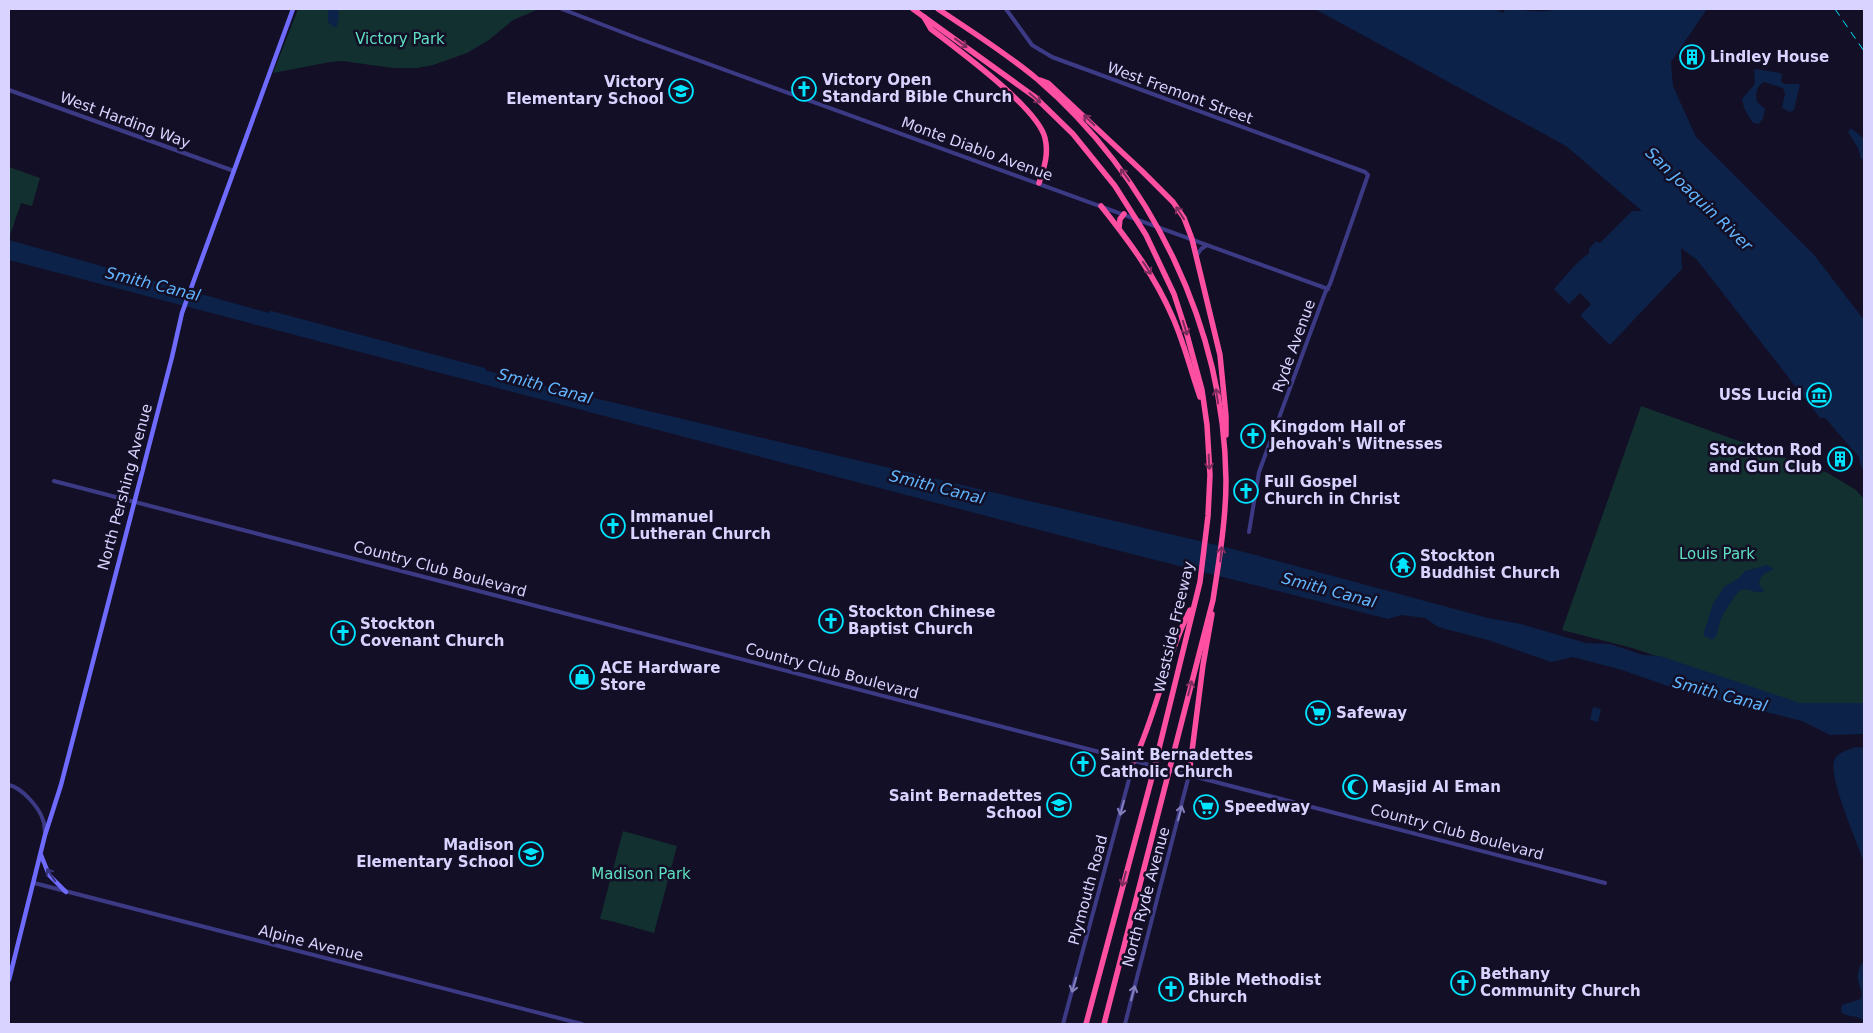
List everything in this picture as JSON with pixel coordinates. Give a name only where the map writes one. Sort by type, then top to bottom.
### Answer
[{"type":"highway","name":"Westside Freeway","points":[[913,9],[1035,97],[1073,134],[1104,172],[1130,206],[1170,286],[1182,316],[1199,377],[1205,414],[1210,475],[1208,516],[1200,582],[1157,755],[1086,1024]]},
{"type":"highway","name":"Westside Freeway","points":[[938,9],[1037,78],[1074,114],[1106,150],[1152,216],[1165,240],[1193,304],[1209,355],[1218,398],[1225,462],[1224,519],[1221,554],[1213,600],[1104,1024]]},
{"type":"highway","points":[[923,16],[931,29],[1022,104],[1043,131],[1047,152],[1039,183]]},
{"type":"highway","points":[[1037,78],[1048,83],[1079,111],[1173,202],[1184,218],[1192,239],[1217,341],[1223,377],[1226,416],[1225,462]]},
{"type":"highway","points":[[1101,206],[1119,228],[1153,278],[1171,313],[1205,414]]},
{"type":"highway","points":[[1119,228],[1119,222],[1124,214]]},
{"type":"highway","points":[[1189,775],[1203,665],[1211,626],[1213,600]]},
{"type":"highway","points":[[1134,761],[1151,718],[1182,627],[1195,601]]},
{"type":"main road","name":"North Pershing Avenue","points":[[9,980],[45,835],[61,785],[184,307],[293,9]]},
{"type":"main road","points":[[41,854],[50,875],[66,892]]},
{"type":"street","name":"Monte Diablo Avenue","points":[[562,9],[1328,289]]},
{"type":"street","name":"West Fremont Street","points":[[1006,9],[1032,45],[1052,57],[1365,172]]},
{"type":"street","name":"West Harding Way","points":[[9,90],[234,172]]},
{"type":"street","name":"Ryde Avenue","points":[[1249,532],[1259,472],[1369,176],[1365,172]]},
{"type":"street","points":[[1196,258],[1201,249],[1207,245]]},
{"type":"street","name":"Country Club Boulevard","points":[[54,481],[1605,883]]},
{"type":"street","name":"Plymouth Road","points":[[1063,1024],[1134,761]]},
{"type":"street","name":"North Ryde Avenue","points":[[1124,1024],[1189,775]]},
{"type":"street","points":[[9,785],[15,786],[38,810],[43,820],[45,835]]},
{"type":"street","name":"Alpine Avenue","points":[[34,883],[582,1024]]},
{"type":"green space","name":"Victory Park","points":[[298,9],[539,9],[513,20],[489,40],[467,53],[433,65],[417,68],[393,68],[342,61],[273,73]]},
{"type":"green space","points":[[9,167],[40,178],[32,206],[21,203],[9,238]]},
{"type":"green space","name":"Louis Park","points":[[1641,406],[1828,473],[1856,490],[1864,499],[1864,706],[1803,705],[1632,648],[1562,630]]},
{"type":"green space","name":"Madison Park","points":[[623,831],[677,846],[654,933],[600,919]]},
{"type":"water","points":[[328,9],[338,9],[337,27],[333,27],[328,22]]},
{"type":"water","name":"San Joaquin River","points":[[1315,9],[1495,9],[1503,13],[1505,9],[1538,11],[1557,9],[1707,9],[1671,62],[1673,86],[1696,137],[1815,256],[1864,320],[1864,472],[1859,457],[1825,418],[1820,418],[1697,260],[1681,248],[1682,269],[1610,345],[1554,289],[1576,264],[1589,253],[1589,249],[1596,241],[1600,243],[1632,211],[1642,211],[1566,146]]},
{"type":"water","points":[[1756,69],[1780,73],[1782,75],[1781,81],[1784,84],[1800,84],[1794,110],[1790,112],[1782,108],[1785,94],[1783,88],[1764,82],[1758,88],[1756,96],[1757,102],[1765,109],[1763,119],[1758,124],[1752,122],[1744,108],[1742,99],[1755,84],[1754,71]]},
{"type":"water","points":[[1851,128],[1864,139],[1864,159],[1861,159],[1858,148],[1848,132]]},
{"type":"water","points":[[9,240],[340,333],[573,393],[1229,548],[1488,618],[1521,624],[1586,643],[1610,644],[1643,655],[1660,656],[1800,703],[1864,703],[1864,734],[1830,735],[1802,721],[1685,692],[1622,670],[1573,657],[1551,662],[1488,640],[1438,627],[1425,618],[1401,615],[1388,619],[1120,551],[9,260]]},
{"type":"water","points":[[1767,565],[1774,569],[1764,574],[1761,578],[1759,584],[1764,591],[1740,590],[1724,613],[1716,636],[1712,640],[1704,636],[1713,604],[1724,587],[1739,578],[1745,571]]},
{"type":"water","points":[[1593,707],[1601,709],[1598,722],[1590,720]]},
{"type":"water","points":[[1856,747],[1864,748],[1864,862],[1839,796],[1834,770],[1835,758],[1843,752]]},
{"type":"water","points":[[1864,963],[1864,1021],[1858,1017],[1841,1012],[1842,1005],[1861,999],[1862,995],[1858,976],[1861,964]]},
{"type":"pier","points":[[1580,293],[1591,304],[1580,316],[1569,304]]},
{"type":"waterway","name":"Smith Canal","points":[[271,313],[484,370]]},
{"type":"railway","points":[[1835,9],[1864,51]]},
{"type":"place","name":"Lindley House","points":[[1692,57]]},
{"type":"place","name":"Victory Open Standard Bible Church","points":[[804,89]]},
{"type":"place","name":"Victory Elementary School","points":[[681,91]]},
{"type":"place","name":"USS Lucid","points":[[1819,395]]},
{"type":"place","name":"Kingdom Hall of Jehovah's Witnesses","points":[[1253,436]]},
{"type":"place","name":"Stockton Rod and Gun Club","points":[[1840,459]]},
{"type":"place","name":"Full Gospel Church in Christ","points":[[1246,491]]},
{"type":"place","name":"Immanuel Lutheran Church","points":[[613,526]]},
{"type":"place","name":"Stockton Buddhist Church","points":[[1403,565]]},
{"type":"place","name":"Stockton Chinese Baptist Church","points":[[831,621]]},
{"type":"place","name":"Stockton Covenant Church","points":[[343,633]]},
{"type":"place","name":"ACE Hardware Store","points":[[582,677]]},
{"type":"place","name":"Safeway","points":[[1318,713]]},
{"type":"place","name":"Saint Bernadettes Catholic Church","points":[[1083,764]]},
{"type":"place","name":"Masjid Al Eman","points":[[1355,787]]},
{"type":"place","name":"Saint Bernadettes School","points":[[1059,805]]},
{"type":"place","name":"Speedway","points":[[1206,807]]},
{"type":"place","name":"Madison Elementary School","points":[[531,854]]},
{"type":"place","name":"Bethany Community Church","points":[[1463,983]]},
{"type":"place","name":"Bible Methodist Church","points":[[1171,989]]}]
